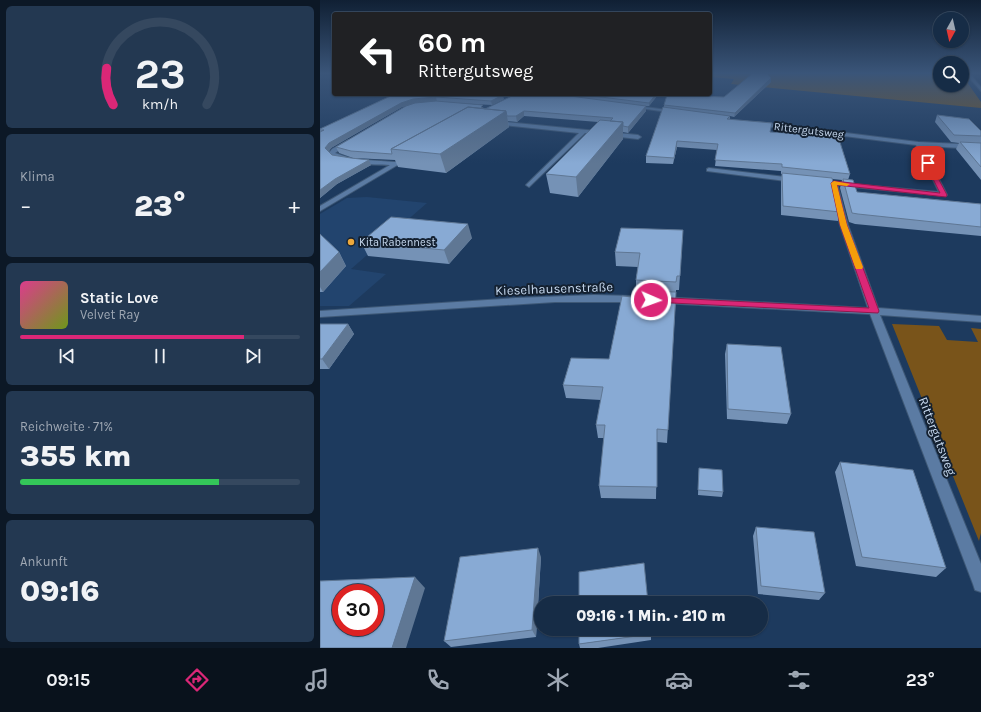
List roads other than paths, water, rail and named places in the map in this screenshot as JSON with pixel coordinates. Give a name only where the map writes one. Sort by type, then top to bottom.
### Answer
[{"type":"street","points":[[625,105],[678,113]]},
{"type":"street","points":[[486,122],[638,138]]},
{"type":"street","name":"Rittergutsweg","points":[[753,124],[918,144],[944,195],[831,183],[874,311],[981,584]]},
{"type":"street","points":[[529,185],[583,132]]},
{"type":"street","points":[[353,139],[334,150],[332,154],[336,157],[346,159],[396,164]]},
{"type":"street","points":[[918,144],[981,147]]},
{"type":"street","points":[[320,209],[416,152]]},
{"type":"street","points":[[709,170],[802,180]]},
{"type":"street","name":"Kieselhausenstraße","points":[[320,314],[377,313],[535,300],[640,299]]},
{"type":"street","points":[[654,300],[874,311],[981,319]]},
{"type":"place","name":"Kita Rabennest","points":[[351,242]]}]
